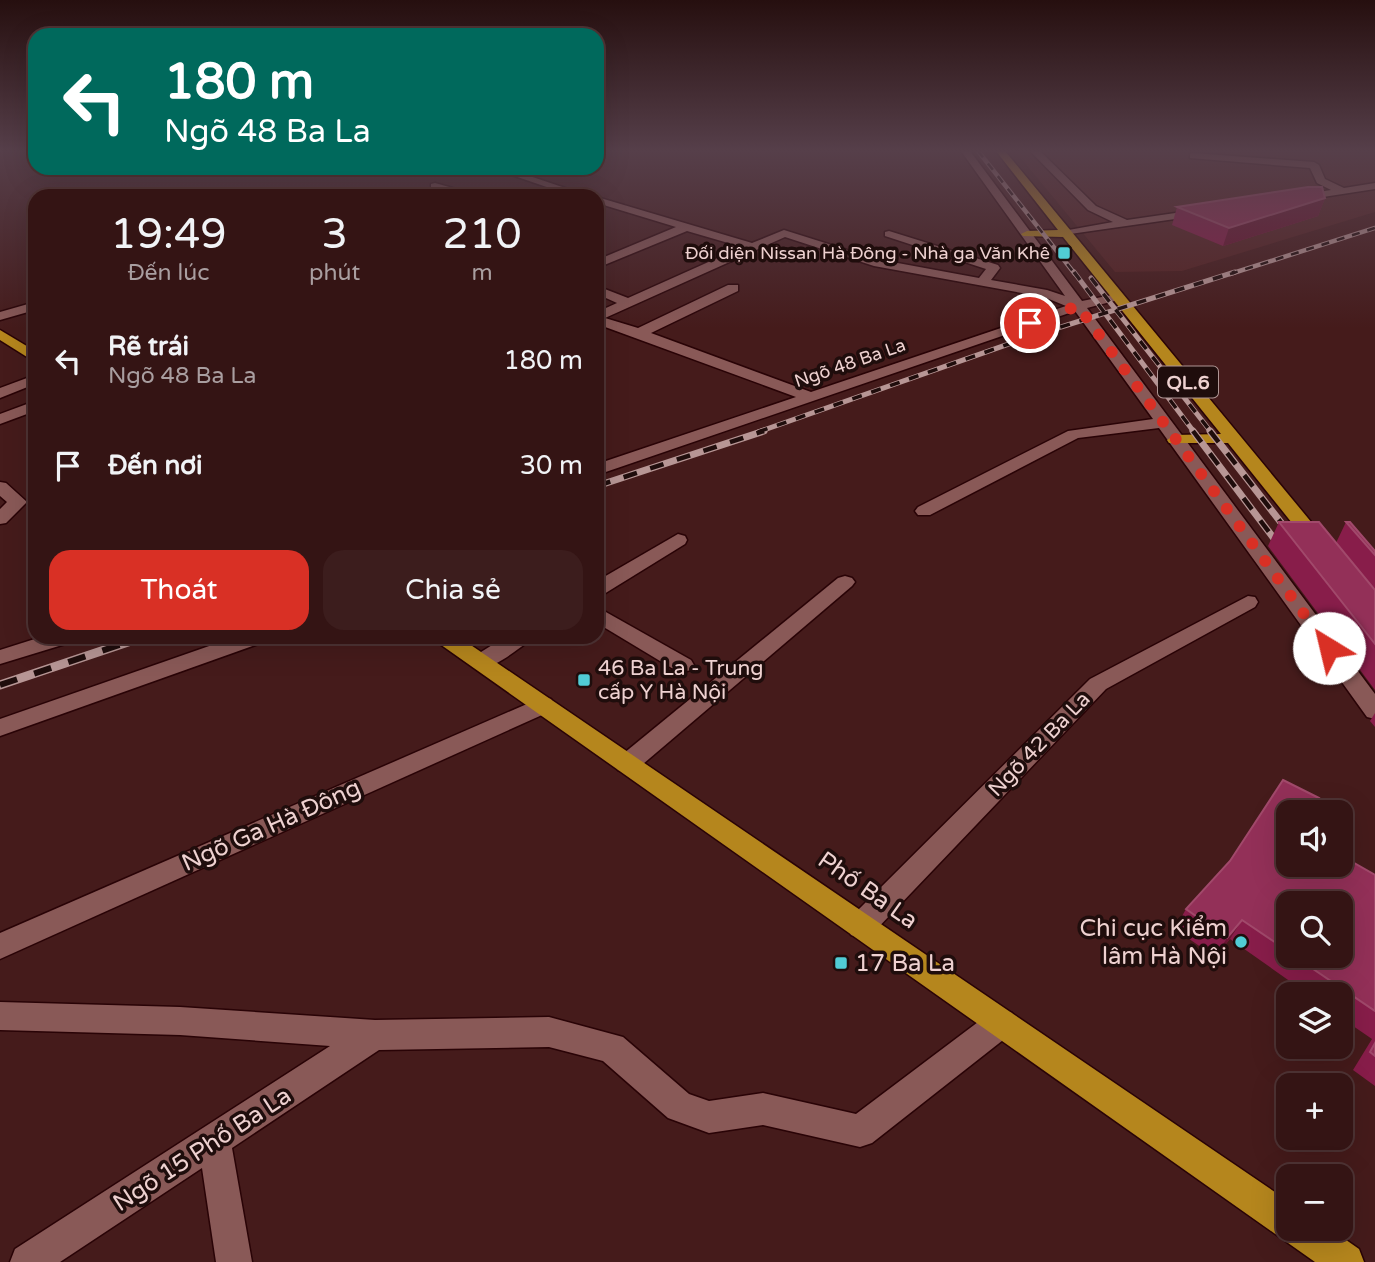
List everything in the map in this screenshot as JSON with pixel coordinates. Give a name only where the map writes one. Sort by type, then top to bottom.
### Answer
[{"type":"highway","name":"QL.6","points":[[1048,210],[1325,552]]},
{"type":"highway","points":[[1027,234],[1067,233]]},
{"type":"highway","points":[[1,335],[28,353]]},
{"type":"highway","points":[[1175,440],[1234,438]]},
{"type":"highway","name":"Phố Ba La","points":[[454,644],[1276,1214]]},
{"type":"highway","points":[[1316,1241],[1346,1262]]},
{"type":"street","points":[[606,215],[618,210]]},
{"type":"street","points":[[629,210],[753,247]]},
{"type":"street","points":[[1009,210],[1375,711]]},
{"type":"street","points":[[1096,210],[1125,224]]},
{"type":"street","points":[[1067,233],[1214,210]]},
{"type":"street","points":[[604,261],[687,227]]},
{"type":"street","points":[[604,316],[784,233],[874,262],[1047,294],[1078,306]]},
{"type":"street","points":[[889,234],[994,268],[981,283]]},
{"type":"street","points":[[639,333],[733,288]]},
{"type":"street","points":[[604,293],[629,303]]},
{"type":"street","name":"Ngõ 48 Ba La","points":[[604,468],[1078,306],[1117,296]]},
{"type":"street","points":[[0,316],[28,308]]},
{"type":"street","points":[[604,321],[810,397]]},
{"type":"street","points":[[0,393],[28,382]]},
{"type":"street","points":[[0,419],[28,409]]},
{"type":"street","points":[[924,511],[1074,434],[1163,423]]},
{"type":"street","points":[[0,487],[18,502],[0,519]]},
{"type":"street","points":[[604,586],[678,540]]},
{"type":"street","points":[[627,764],[845,582]]},
{"type":"street","name":"Ngõ 42 Ba La","points":[[861,926],[1098,684],[1248,602]]},
{"type":"street","points":[[604,618],[683,665]]},
{"type":"street","points":[[0,656],[41,644]]},
{"type":"street","points":[[0,728],[237,644]]},
{"type":"street","points":[[481,662],[510,644]]},
{"type":"street","name":"Ngõ Ga Hà Đông","points":[[0,946],[543,705]]},
{"type":"street","points":[[0,1016],[180,1021],[375,1035],[549,1032],[612,1048],[679,1107],[709,1117],[763,1109],[860,1131],[1002,1023]]},
{"type":"street","name":"Ngõ 15 Phố Ba La","points":[[40,1258],[375,1035]]},
{"type":"street","points":[[214,1141],[234,1262]]},
{"type":"shaded area","points":[[1064,210],[1375,210],[1182,271],[1115,272]]},
{"type":"building","points":[[1184,210],[1287,210],[1229,228]]},
{"type":"building","points":[[1279,522],[1319,522],[1375,590],[1375,644]]},
{"type":"building","points":[[1346,522],[1350,522],[1375,551],[1375,555]]},
{"type":"building","points":[[1283,780],[1319,798],[1276,800],[1276,877],[1353,877],[1353,862],[1375,875],[1375,1011],[1353,996],[1353,982],[1332,982],[1312,968],[1353,968],[1353,891],[1276,891],[1276,943],[1242,920],[1227,938],[1186,909],[1230,861]]},
{"type":"building","points":[[1375,1043],[1375,1056],[1370,1052]]},
{"type":"railway","points":[[1024,210],[1075,274]]},
{"type":"railway","points":[[1230,274],[1375,228]]},
{"type":"railway","points":[[1074,272],[1105,313]]},
{"type":"railway","points":[[1116,310],[1235,272]]},
{"type":"railway","points":[[1091,278],[1116,310]]},
{"type":"railway","points":[[1105,313],[1116,310]]},
{"type":"railway","points":[[1116,310],[1211,432]]},
{"type":"railway","points":[[758,432],[1105,313]]},
{"type":"railway","points":[[1105,313],[1194,432]]},
{"type":"railway","points":[[604,484],[764,431]]},
{"type":"railway","points":[[1193,431],[1284,552]]},
{"type":"railway","points":[[1210,431],[1293,538]]},
{"type":"railway","points":[[0,685],[122,644]]},
{"type":"place","name":"Đối diện Nissan Hà Đông - Nhà ga Văn Khê","points":[[1064,253]]},
{"type":"place","name":"46 Ba La - Trung cấp Y Hà Nội","points":[[584,680]]},
{"type":"place","name":"Chi cục Kiểm lâm Hà Nội","points":[[1241,942]]},
{"type":"place","name":"17 Ba La","points":[[841,963]]},
{"type":"route","points":[[1030,323],[1078,306],[1329,648]]}]
